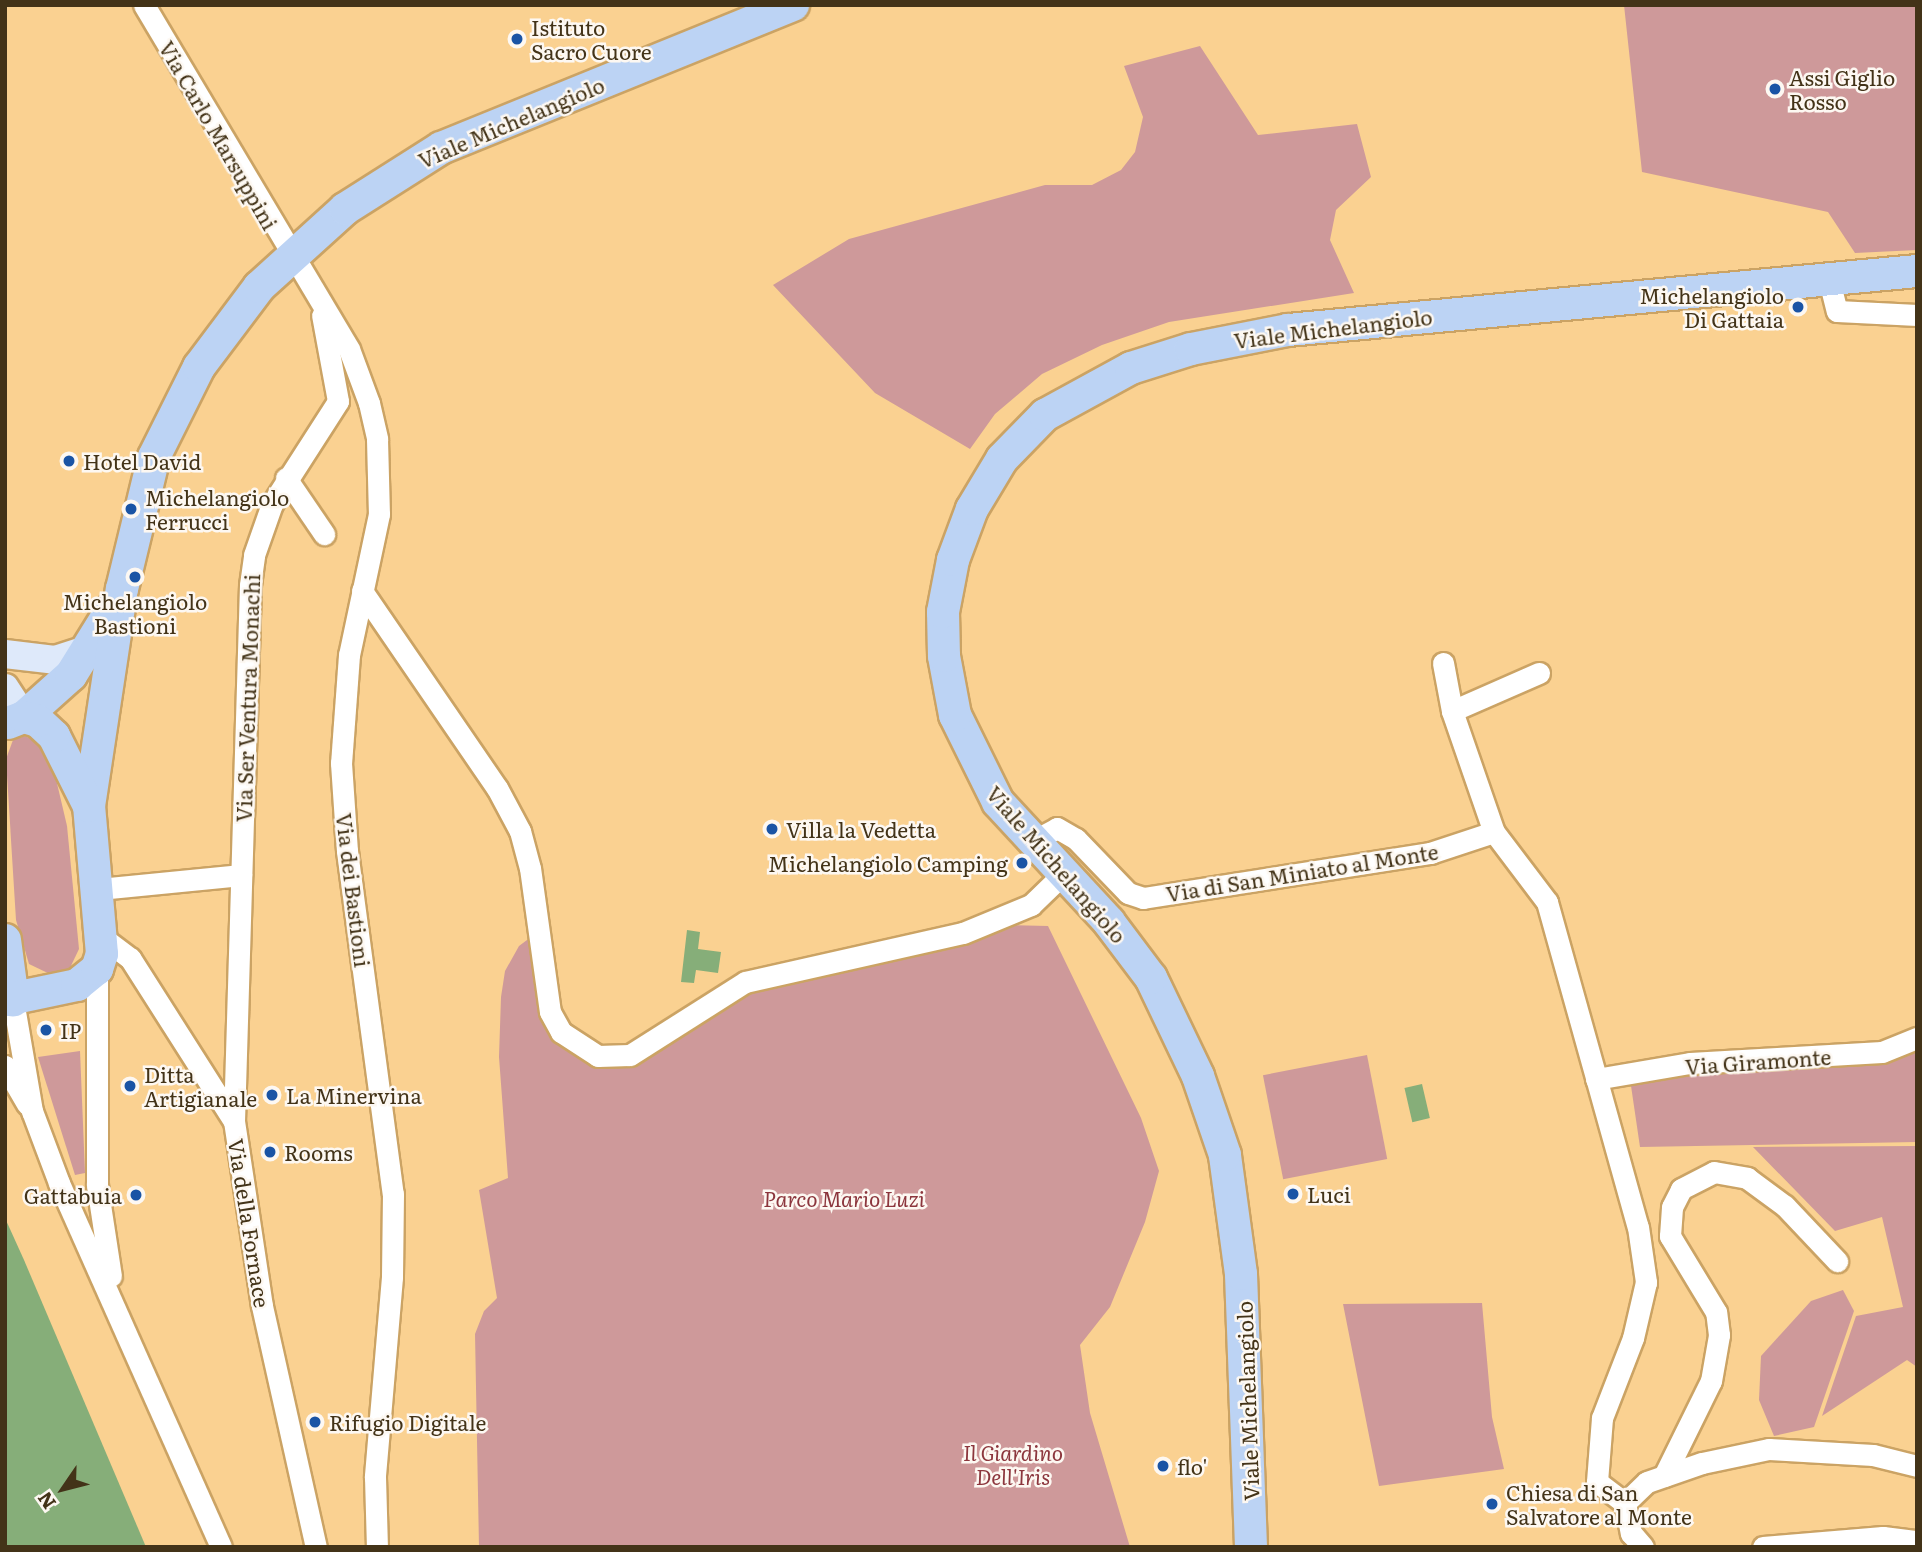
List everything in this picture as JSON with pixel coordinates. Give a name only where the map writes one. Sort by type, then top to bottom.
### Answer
[{"type":"main road","name":"Viale Michelangiolo","points":[[122,589],[144,486],[181,398],[236,313],[290,255],[355,202],[441,148],[793,5]]},
{"type":"main road","name":"Viale Michelangiolo","points":[[1251,1547],[1241,1274],[1225,1155],[1198,1076],[1150,978],[1134,952],[991,791],[955,715],[945,666],[943,611],[962,533],[987,481],[1021,436],[1067,400],[1131,368],[1241,337],[1917,271]]},
{"type":"main road","points":[[14,722],[66,680],[91,648],[122,589]]},
{"type":"main road","points":[[5,940],[9,1000],[69,988],[97,969],[103,938],[89,806],[122,589]]},
{"type":"main road","points":[[14,722],[38,720],[54,736],[89,806]]},
{"type":"street","name":"Via Carlo Marsuppini","points":[[143,8],[290,255]]},
{"type":"street","name":"Via dei Bastioni","points":[[290,255],[357,368],[377,439],[380,502],[349,655],[341,763],[347,851],[393,1194],[392,1277],[375,1477],[377,1547]]},
{"type":"street","points":[[1829,280],[1837,311],[1917,315]]},
{"type":"street","name":"Via Ser Ventura Monachi","points":[[234,1121],[250,585],[264,525],[286,478],[338,401],[319,300]]},
{"type":"street","points":[[286,478],[324,534]]},
{"type":"street","points":[[362,591],[497,788],[514,820],[530,867],[550,1012],[561,1032],[598,1056],[630,1055],[745,982],[963,933],[1031,905],[1064,873]]},
{"type":"street","points":[[5,654],[55,660],[91,648]]},
{"type":"street","points":[[1443,663],[1452,711],[1494,832],[1547,902],[1638,1227],[1646,1282],[1633,1338],[1602,1418],[1597,1482],[1625,1503]]},
{"type":"street","points":[[1452,711],[1539,673]]},
{"type":"street","points":[[5,688],[14,722]]},
{"type":"street","name":"Via di San Miniato al Monte","points":[[1033,841],[1057,828],[1076,839],[1128,893],[1143,898],[1430,853],[1494,832]]},
{"type":"street","points":[[99,889],[241,875]]},
{"type":"street","name":"Via della Fornace","points":[[103,938],[137,968],[234,1121],[262,1306],[316,1547]]},
{"type":"street","points":[[97,969],[97,1185],[117,1309]]},
{"type":"street","points":[[9,1000],[32,1111],[59,1182],[222,1547]]},
{"type":"street","name":"Via Giramonte","points":[[1596,1079],[1690,1063],[1882,1052],[1917,1038]]},
{"type":"street","points":[[5,1066],[32,1111]]},
{"type":"street","points":[[1664,1476],[1711,1381],[1719,1335],[1716,1312],[1671,1236],[1672,1208],[1681,1189],[1714,1172],[1746,1178],[1785,1206],[1837,1261]]},
{"type":"street","points":[[59,1182],[78,1195],[97,1185]]},
{"type":"street","points":[[1638,1545],[1625,1515],[1625,1503],[1647,1482],[1726,1457],[1769,1449],[1873,1455],[1917,1466]]},
{"type":"street","points":[[1763,1547],[1883,1538],[1917,1541]]},
{"type":"green space","name":"Assi Giglio Rosso","points":[[1624,5],[1917,5],[1917,250],[1855,253],[1828,212],[1642,172]]},
{"type":"green space","points":[[1200,46],[1258,135],[1357,124],[1371,177],[1336,210],[1330,240],[1354,293],[1169,322],[1102,345],[1042,374],[995,414],[970,449],[875,393],[773,285],[849,239],[1045,185],[1092,185],[1121,170],[1135,152],[1143,117],[1124,66]]},
{"type":"green space","points":[[25,736],[35,741],[52,762],[67,826],[79,949],[69,970],[54,976],[29,964],[16,920],[6,759],[13,740]]},
{"type":"green space","name":"Parco Mario Luzi","points":[[1005,925],[1048,926],[1141,1118],[1159,1171],[1145,1222],[1110,1307],[1080,1345],[1090,1413],[1130,1547],[479,1547],[475,1334],[484,1311],[497,1298],[479,1190],[508,1178],[499,1057],[501,997],[505,971],[519,946],[531,937],[537,992],[598,1064],[747,987]]},
{"type":"green space","points":[[1917,1048],[1917,1142],[1640,1147],[1630,1079]]},
{"type":"green space","points":[[80,1051],[85,1173],[75,1175],[38,1057]]},
{"type":"green space","points":[[1367,1055],[1387,1159],[1283,1179],[1263,1075]]},
{"type":"green space","points":[[1916,1146],[1917,1367],[1907,1360],[1822,1416],[1856,1316],[1903,1307],[1882,1217],[1835,1231],[1753,1147]]},
{"type":"green space","points":[[1843,1290],[1854,1311],[1814,1427],[1774,1436],[1759,1400],[1761,1356],[1811,1301]]},
{"type":"green space","points":[[1482,1303],[1492,1417],[1504,1469],[1379,1486],[1343,1304]]},
{"type":"shaded area","points":[[687,930],[700,932],[698,949],[721,952],[718,973],[696,970],[694,983],[681,982]]},
{"type":"shaded area","points":[[1422,1084],[1430,1118],[1412,1122],[1404,1088]]},
{"type":"shaded area","points":[[5,1218],[24,1260],[146,1547],[5,1547]]},
{"type":"place","name":"Istituto Sacro Cuore","points":[[517,39]]},
{"type":"place","name":"Assi Giglio Rosso","points":[[1775,89]]},
{"type":"place","name":"Michelangiolo Di Gattaia","points":[[1798,307]]},
{"type":"place","name":"Hotel David","points":[[69,461]]},
{"type":"place","name":"Michelangiolo Ferrucci","points":[[131,509]]},
{"type":"place","name":"Michelangiolo Bastioni","points":[[135,577]]},
{"type":"place","name":"Villa la Vedetta","points":[[772,829]]},
{"type":"place","name":"Michelangiolo Camping","points":[[1022,863]]},
{"type":"place","name":"IP","points":[[46,1030]]},
{"type":"place","name":"Ditta Artigianale","points":[[130,1086]]},
{"type":"place","name":"La Minervina","points":[[272,1095]]},
{"type":"place","name":"Rooms","points":[[270,1152]]},
{"type":"place","name":"Luci","points":[[1293,1194]]},
{"type":"place","name":"Gattabuia","points":[[136,1195]]},
{"type":"place","name":"Rifugio Digitale","points":[[315,1422]]},
{"type":"place","name":"flo'","points":[[1163,1466]]},
{"type":"place","name":"Chiesa di San Salvatore al Monte","points":[[1492,1504]]},
{"type":"park label","name":"Il Giardino Dell'Iris","points":[[1013,1464]]}]
